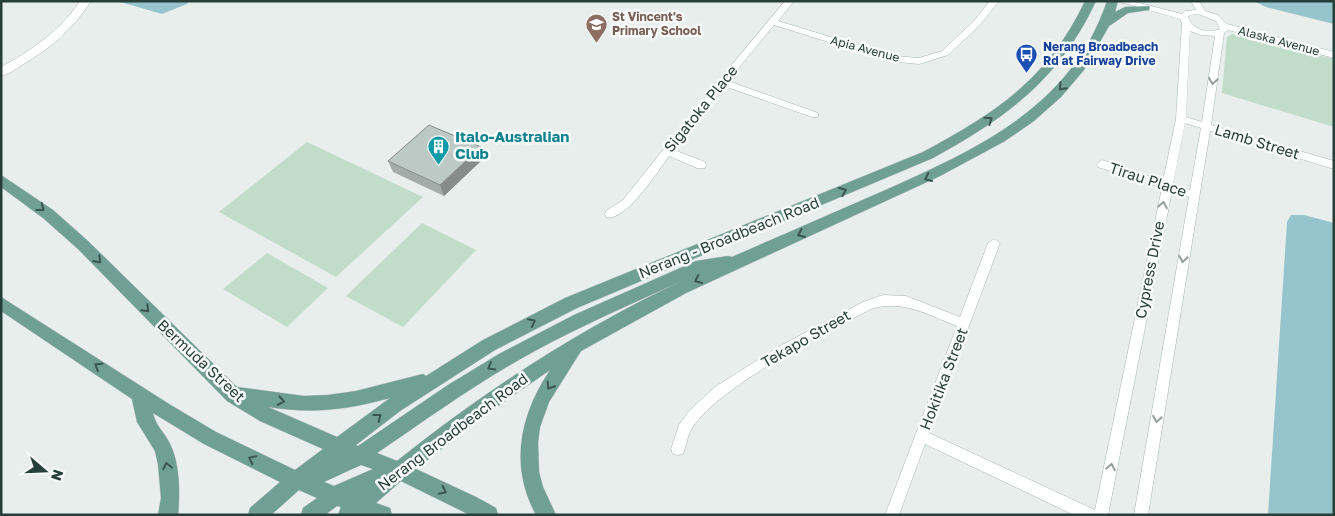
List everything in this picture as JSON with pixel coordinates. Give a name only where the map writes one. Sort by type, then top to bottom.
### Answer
[{"type":"main road","points":[[1081,1],[1083,21]]},
{"type":"main road","name":"Nerang - Broadbeach Road","points":[[339,446],[394,405],[432,380],[489,345],[571,303],[928,156],[973,131],[1021,96],[1038,81],[1066,48],[1083,21],[1091,1]]},
{"type":"main road","name":"Nerang - Broadbeach Road","points":[[575,344],[658,299],[922,180],[993,143],[1037,110],[1068,81],[1088,54],[1104,25],[1113,1]]},
{"type":"main road","points":[[1104,25],[1125,10],[1140,4]]},
{"type":"main road","name":"Bermuda Street","points":[[1,180],[48,214],[83,245],[233,395],[263,414],[398,471],[489,515]]},
{"type":"main road","points":[[299,481],[342,466],[454,390],[505,359],[552,334],[701,265],[742,260]]},
{"type":"main road","points":[[1,303],[210,438],[299,481],[335,496],[353,510],[383,515]]},
{"type":"main road","points":[[547,515],[534,490],[528,460],[529,439],[535,414],[575,344]]},
{"type":"main road","name":"Nerang Broadbeach Road","points":[[353,510],[398,471],[467,417],[575,344]]},
{"type":"main road","points":[[233,395],[252,395],[292,403],[333,403],[365,398],[392,388],[432,380]]},
{"type":"main road","points":[[139,393],[146,422],[163,448],[167,464],[170,498],[168,515]]},
{"type":"main road","points":[[257,515],[339,446]]},
{"type":"main road","points":[[310,515],[335,496],[365,480],[398,471]]},
{"type":"street","points":[[2,69],[36,51],[51,35],[76,1]]},
{"type":"street","points":[[51,35],[76,17],[86,1]]},
{"type":"street","name":"Sigatoka Place","points":[[610,214],[626,203],[722,82],[790,1]]},
{"type":"street","name":"Apia Avenue","points":[[773,22],[892,59],[919,61],[945,53],[977,23],[996,1]]},
{"type":"street","points":[[1121,1],[1140,4],[1185,20],[1202,33],[1222,30],[1215,17],[1202,13],[1190,13],[1185,20]]},
{"type":"street","points":[[1195,1],[1202,13]]},
{"type":"street","name":"Cypress Drive","points":[[1101,515],[1181,119],[1185,20]]},
{"type":"street","name":"Cypress Drive","points":[[1141,515],[1222,30]]},
{"type":"street","name":"Alaska Avenue","points":[[1222,30],[1334,55]]},
{"type":"street","points":[[722,82],[815,115]]},
{"type":"street","name":"Lamb Street","points":[[1181,119],[1334,165]]},
{"type":"street","points":[[667,151],[701,165]]},
{"type":"street","name":"Tirau Place","points":[[1102,164],[1194,195]]},
{"type":"street","name":"Hokitika Street","points":[[892,515],[994,244]]},
{"type":"street","name":"Tekapo Street","points":[[678,449],[684,429],[694,415],[720,391],[784,350],[867,305],[883,300],[906,301],[965,324]]},
{"type":"street","points":[[922,436],[1090,515]]},
{"type":"green space","points":[[1233,34],[1334,59],[1334,127],[1222,93],[1227,37]]},
{"type":"green space","points":[[307,142],[423,197],[336,277],[219,212]]},
{"type":"green space","points":[[422,223],[476,250],[403,327],[346,296]]},
{"type":"green space","points":[[267,253],[328,288],[287,327],[223,289]]},
{"type":"water","points":[[117,1],[189,1],[187,4],[162,14]]},
{"type":"water","points":[[1254,1],[1334,1],[1334,24],[1266,7]]},
{"type":"water","points":[[1291,215],[1304,215],[1334,223],[1334,515],[1268,515],[1287,222]]},
{"type":"building","name":"Italo-Australian Club","points":[[429,125],[481,147],[440,185],[388,161]]},
{"type":"place","name":"St Vincent's Primary School","points":[[596,43]]},
{"type":"place","name":"Nerang Broadbeach Rd at Fairway Drive","points":[[1027,73]]},
{"type":"place","name":"Italo-Australian Club","points":[[439,165]]}]
